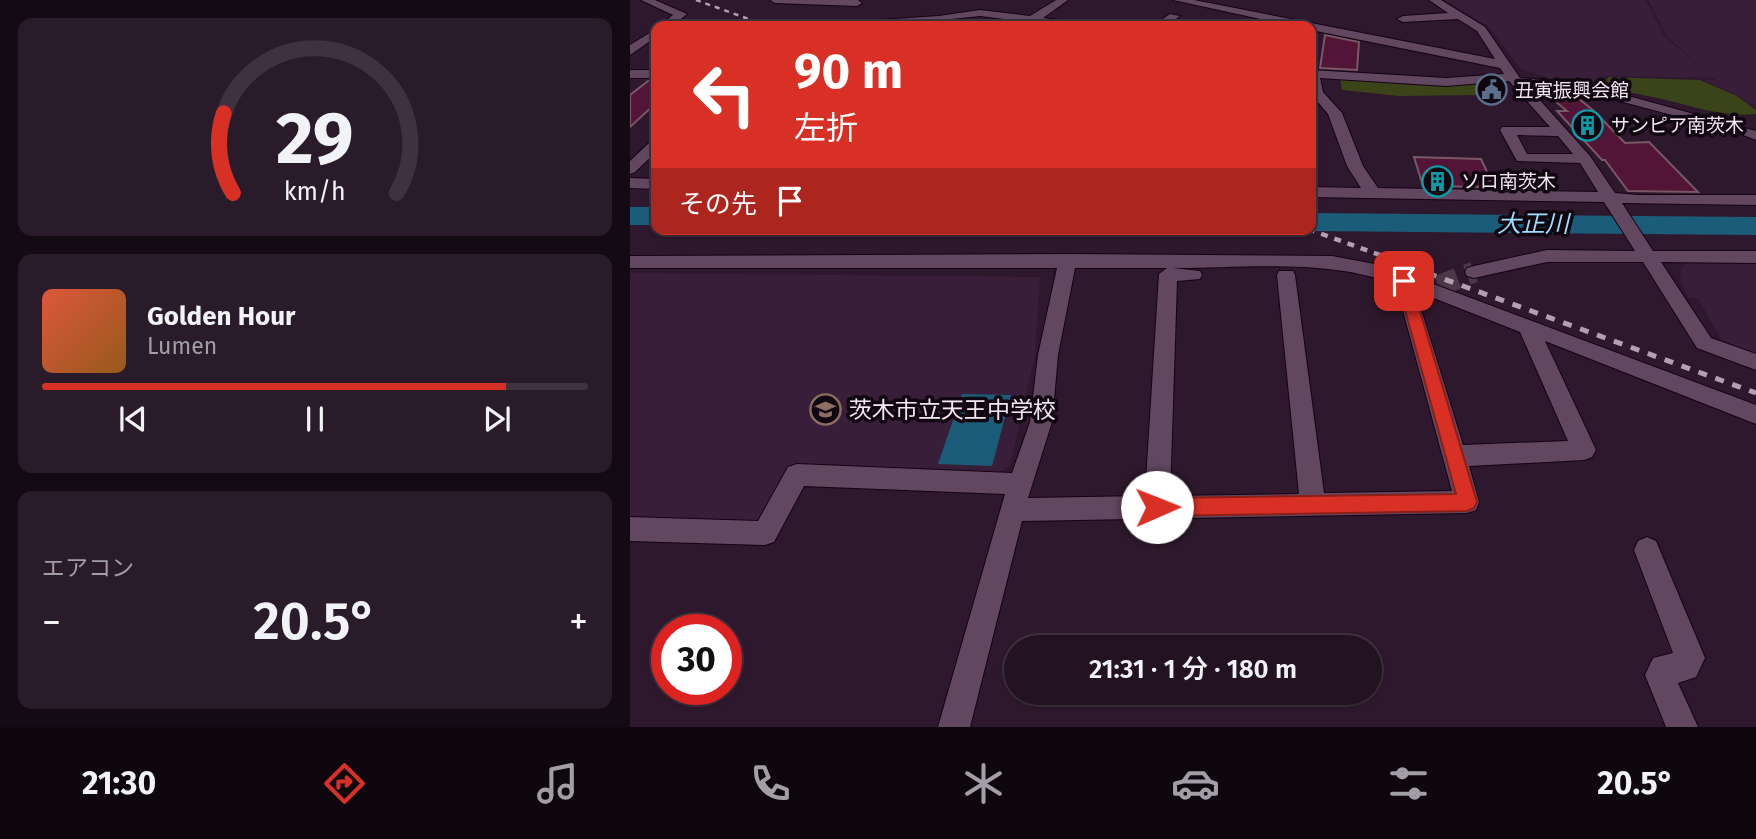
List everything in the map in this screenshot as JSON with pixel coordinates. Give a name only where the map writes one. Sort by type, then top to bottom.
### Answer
[{"type":"street","points":[[646,0],[681,14],[671,21]]},
{"type":"street","points":[[775,0],[858,2],[851,21]]},
{"type":"street","points":[[1023,21],[1063,0]]},
{"type":"street","points":[[1178,0],[1266,21]]},
{"type":"street","points":[[1434,0],[1481,29],[1511,75],[1585,159],[1704,343],[1756,362]]},
{"type":"street","points":[[909,21],[980,13],[1044,21]]},
{"type":"street","points":[[1166,21],[1174,16]]},
{"type":"street","points":[[1403,19],[1463,16]]},
{"type":"street","points":[[1316,32],[1511,75],[1581,87],[1738,128],[1756,136]]},
{"type":"street","points":[[630,51],[651,36]]},
{"type":"street","points":[[632,76],[651,74]]},
{"type":"street","points":[[1316,74],[1446,82],[1511,75]]},
{"type":"street","points":[[1316,90],[1335,113],[1355,166],[1371,192]]},
{"type":"street","points":[[1562,132],[1507,130],[1522,158],[1585,159]]},
{"type":"street","points":[[630,169],[651,149]]},
{"type":"street","points":[[630,183],[651,184]]},
{"type":"street","points":[[1316,192],[1611,197],[1638,200],[1756,200]]},
{"type":"street","points":[[1474,272],[1547,256],[1756,257]]},
{"type":"street","points":[[954,727],[1012,510],[1041,422],[1048,355],[1068,260]]},
{"type":"street","points":[[630,262],[1332,262],[1380,271],[1404,281],[1433,287],[1752,418]]},
{"type":"street","points":[[1157,507],[1168,274],[1353,275],[1380,271]]},
{"type":"street","points":[[1286,275],[1313,504]]},
{"type":"street","points":[[1012,510],[1467,502],[1404,281]]},
{"type":"street","points":[[1454,456],[1584,450],[1528,327]]},
{"type":"street","points":[[630,529],[765,533],[797,475],[1021,484]]},
{"type":"street","points":[[1647,550],[1690,659],[1686,667],[1664,669],[1660,675],[1682,727]]},
{"type":"shaded area","points":[[1445,0],[1646,0],[1664,36],[1702,68],[1668,37],[1648,0],[1756,0],[1756,108],[1741,97],[1703,80],[1715,80],[1714,78],[1604,76],[1603,82],[1585,84],[1564,83],[1521,69],[1488,26]]},
{"type":"shaded area","points":[[1692,259],[1756,260],[1756,355],[1724,344],[1698,298],[1688,298],[1680,280],[1681,268]]},
{"type":"shaded area","name":"茨木市立天王中学校","points":[[630,273],[1040,277],[1035,355],[1010,466],[997,474],[792,467],[766,515],[750,526],[630,521]]},
{"type":"green space","points":[[1608,77],[1700,80],[1737,96],[1756,110],[1756,114],[1717,112],[1640,94],[1620,93],[1605,85]]},
{"type":"green space","points":[[1340,79],[1435,86],[1475,84],[1484,95],[1399,96],[1342,90]]},
{"type":"water","points":[[962,394],[1011,395],[992,466],[938,464]]},
{"type":"building","points":[[1325,35],[1359,42],[1357,70],[1320,68]]},
{"type":"building","points":[[651,81],[651,108],[630,127],[630,95]]},
{"type":"building","points":[[1573,94],[1625,143],[1649,142],[1698,192],[1628,191],[1605,160],[1602,160],[1557,111],[1567,111],[1549,96]]},
{"type":"building","points":[[1414,157],[1481,159],[1494,187],[1423,186]]},
{"type":"waterway","name":"大正川","points":[[630,216],[651,216]]},
{"type":"waterway","name":"大正川","points":[[1316,222],[1756,226]]},
{"type":"tunnel","points":[[1438,286],[1474,272]]},
{"type":"railway","points":[[696,0],[754,21]]},
{"type":"railway","points":[[1316,232],[1416,268]]},
{"type":"railway","points":[[1411,267],[1756,393]]},
{"type":"place","name":"丑寅振興会館","points":[[1492,90]]},
{"type":"place","name":"サンピア南茨木","points":[[1588,125]]},
{"type":"place","name":"ソロ南茨木","points":[[1438,181]]},
{"type":"place","name":"茨木市立天王中学校","points":[[826,410]]},
{"type":"route","points":[[1157,507],[1467,502],[1404,281]]}]
